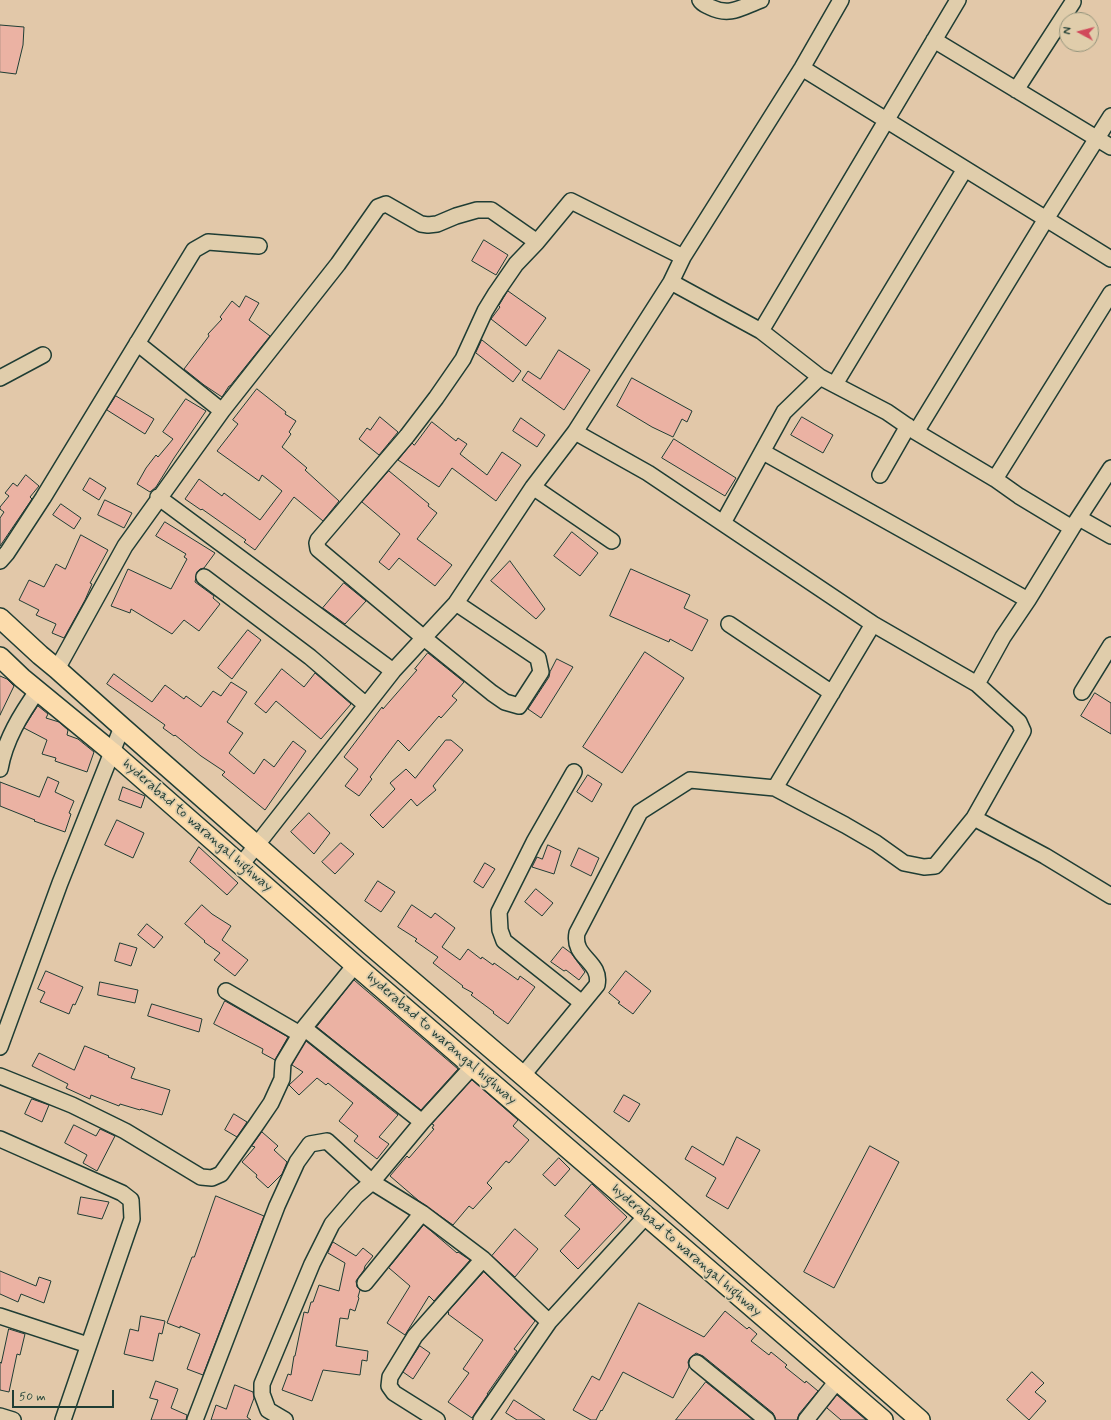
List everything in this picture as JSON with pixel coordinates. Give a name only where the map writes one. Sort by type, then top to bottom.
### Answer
[{"type":"main road","points":[[0,618],[40,655],[370,945],[523,1075],[920,1420]]},
{"type":"main road","name":"hyderabad to warangal highway","points":[[0,656],[22,678],[112,752],[472,1067],[883,1420]]},
{"type":"street","points":[[700,0],[702,3],[718,11],[731,12],[761,0]]},
{"type":"street","points":[[241,865],[393,671],[456,603],[533,487],[575,432],[671,282],[683,258],[802,68],[841,0]]},
{"type":"street","points":[[761,331],[958,0]]},
{"type":"street","points":[[1016,90],[1073,2]]},
{"type":"street","points":[[934,40],[1111,147]]},
{"type":"street","points":[[802,68],[1111,259]]},
{"type":"street","points":[[880,475],[912,429],[1111,116]]},
{"type":"street","points":[[835,384],[965,169]]},
{"type":"street","points":[[456,603],[538,658],[541,672],[519,706],[505,702],[492,693],[424,638],[318,549],[318,540],[407,436],[436,398],[462,359],[484,311],[496,293],[516,264],[537,242],[571,201],[683,258]]},
{"type":"street","points":[[57,669],[124,546],[222,411],[338,264],[378,207],[386,204],[421,224],[428,225],[438,224],[456,216],[477,210],[491,210],[537,242]]},
{"type":"street","points":[[0,561],[7,553],[43,498],[194,250],[208,242],[259,246]]},
{"type":"street","points":[[671,282],[761,331],[820,377],[887,412],[912,429],[995,479],[1019,496],[1076,523],[1111,536]]},
{"type":"street","points":[[995,479],[1111,293]]},
{"type":"street","points":[[137,343],[222,411]]},
{"type":"street","points":[[0,378],[43,355]]},
{"type":"street","points":[[723,523],[784,412],[820,377]]},
{"type":"street","points":[[523,1075],[597,984],[598,978],[594,968],[577,947],[577,933],[640,812],[690,780],[775,788],[846,824],[904,862],[924,867],[935,866],[974,818],[1023,731],[1019,722],[977,684],[873,624],[648,473],[575,432]]},
{"type":"street","points":[[763,452],[1028,600]]},
{"type":"street","points":[[977,684],[1003,637],[1111,468]]},
{"type":"street","points":[[533,487],[612,541]]},
{"type":"street","points":[[158,498],[393,671]]},
{"type":"street","points":[[204,577],[310,657],[366,705]]},
{"type":"street","points":[[728,624],[832,692]]},
{"type":"street","points":[[775,788],[873,624]]},
{"type":"street","points":[[1082,692],[1111,645]]},
{"type":"street","points":[[0,769],[2,757],[21,714],[38,690]]},
{"type":"street","points":[[0,1047],[60,883],[122,727]]},
{"type":"street","points":[[574,772],[534,842],[499,912],[500,930],[504,941],[582,1003]]},
{"type":"street","points":[[974,818],[1045,856],[1111,896]]},
{"type":"street","points":[[0,1076],[72,1104],[125,1131],[201,1177],[212,1178],[221,1174],[271,1103],[282,1079],[283,1063],[302,1031],[355,965]]},
{"type":"street","points":[[226,991],[302,1031],[422,1122]]},
{"type":"street","points":[[285,1420],[268,1410],[262,1394],[262,1384],[312,1264],[332,1224],[356,1196],[372,1182],[422,1122],[472,1067]]},
{"type":"street","points":[[0,1139],[122,1192],[131,1200],[132,1219],[63,1420]]},
{"type":"street","points":[[195,1420],[277,1206],[297,1162],[310,1144],[327,1141],[372,1182],[422,1213],[483,1259],[548,1322]]},
{"type":"street","points":[[365,1283],[422,1213]]},
{"type":"street","points":[[481,1420],[548,1322],[646,1216]]},
{"type":"street","points":[[437,1420],[394,1393],[389,1386],[390,1377],[415,1336],[483,1259]]},
{"type":"street","points":[[0,1316],[88,1345]]},
{"type":"street","points":[[697,1363],[767,1420]]},
{"type":"street","points":[[806,1420],[838,1381]]},
{"type":"street","points":[[0,1416],[13,1420]]},
{"type":"building","points":[[0,25],[24,27],[23,45],[16,74],[0,72]]},
{"type":"building","points":[[484,240],[508,255],[496,275],[472,261]]},
{"type":"building","points":[[508,291],[546,318],[526,346],[491,319],[500,307],[499,306]]},
{"type":"building","points":[[246,296],[259,303],[249,320],[270,336],[229,386],[222,397],[184,369],[209,336],[208,334],[222,319],[220,317],[232,301],[239,307]]},
{"type":"building","points":[[482,340],[521,371],[513,382],[476,353]]},
{"type":"building","points":[[559,350],[590,370],[564,410],[522,380],[528,371],[540,379]]},
{"type":"building","points":[[632,378],[692,411],[687,422],[682,419],[673,437],[652,427],[617,406]]},
{"type":"building","points":[[257,389],[286,412],[285,414],[296,421],[289,432],[291,434],[282,447],[307,468],[305,470],[339,501],[323,521],[294,497],[255,550],[244,542],[246,540],[185,499],[199,479],[222,496],[224,493],[260,520],[282,491],[262,475],[259,481],[217,451],[238,424],[233,420]]},
{"type":"building","points":[[116,396],[154,419],[145,434],[107,410]]},
{"type":"building","points":[[186,399],[206,411],[156,487],[150,492],[137,484],[146,468],[156,455],[158,457],[173,439],[163,432]]},
{"type":"building","points":[[380,417],[398,432],[379,455],[359,439],[367,428],[370,430]]},
{"type":"building","points":[[802,417],[833,435],[823,453],[791,435]]},
{"type":"building","points":[[521,418],[545,435],[537,447],[513,431]]},
{"type":"building","points":[[432,422],[456,441],[458,438],[467,444],[460,454],[487,475],[502,452],[521,465],[496,501],[452,468],[439,487],[398,460],[412,443],[414,445]]},
{"type":"building","points":[[674,439],[736,478],[725,496],[662,458]]},
{"type":"building","points":[[389,471],[429,504],[428,506],[437,513],[417,539],[452,565],[435,586],[399,558],[389,570],[379,562],[400,534],[362,502]]},
{"type":"building","points":[[26,475],[39,486],[30,497],[32,499],[0,546],[0,518],[4,512],[0,509],[0,507],[9,496],[5,493],[13,483],[17,486]]},
{"type":"building","points":[[90,478],[106,488],[99,500],[83,490]]},
{"type":"building","points":[[105,500],[132,513],[124,528],[98,515]]},
{"type":"building","points":[[61,504],[81,518],[74,529],[53,515]]},
{"type":"building","points":[[165,522],[215,553],[204,568],[197,572],[195,582],[214,596],[213,598],[220,604],[199,631],[184,620],[172,634],[131,609],[130,613],[111,606],[128,569],[171,589],[187,559],[184,557],[186,554],[156,536]]},
{"type":"building","points":[[572,532],[598,553],[580,576],[554,556]]},
{"type":"building","points":[[81,535],[108,550],[90,583],[92,584],[85,600],[64,638],[52,633],[56,624],[36,615],[39,610],[19,600],[29,580],[44,587],[56,564],[65,569]]},
{"type":"building","points":[[510,561],[545,609],[536,619],[491,581]]},
{"type":"building","points":[[631,569],[690,595],[684,608],[708,620],[692,651],[670,639],[669,642],[610,616]]},
{"type":"building","points":[[344,583],[366,601],[345,624],[323,608]]},
{"type":"building","points":[[248,630],[261,640],[232,679],[218,668]]},
{"type":"building","points":[[645,652],[684,678],[622,773],[583,747]]},
{"type":"building","points":[[428,653],[464,682],[452,696],[457,700],[441,718],[439,716],[409,751],[398,740],[370,777],[372,779],[359,796],[345,786],[358,769],[344,757],[382,707],[383,709],[417,670],[415,669]]},
{"type":"building","points":[[557,659],[573,667],[541,718],[528,709],[549,677]]},
{"type":"building","points":[[282,669],[304,687],[315,673],[351,704],[321,739],[276,701],[266,713],[255,704]]},
{"type":"building","points":[[114,674],[152,702],[165,685],[184,699],[186,696],[201,707],[213,691],[221,696],[231,682],[247,692],[227,722],[243,733],[229,753],[254,774],[264,759],[274,767],[293,741],[306,751],[265,810],[222,775],[225,772],[201,756],[175,735],[174,736],[163,728],[165,725],[107,684]]},
{"type":"building","points":[[0,676],[7,679],[14,686],[0,715]]},
{"type":"building","points":[[1095,693],[1111,703],[1111,734],[1081,716]]},
{"type":"building","points":[[38,706],[48,714],[46,718],[59,722],[68,730],[67,735],[78,739],[94,752],[87,772],[55,761],[56,758],[42,754],[47,740],[24,728]]},
{"type":"building","points":[[446,740],[451,740],[463,750],[433,786],[436,790],[417,806],[411,799],[383,828],[370,815],[395,789],[390,783],[406,769],[415,778]]},
{"type":"building","points":[[588,775],[602,784],[592,802],[577,792]]},
{"type":"building","points":[[48,777],[59,782],[55,792],[74,801],[69,813],[71,814],[65,832],[34,821],[35,820],[0,806],[0,782],[39,797]]},
{"type":"building","points":[[123,787],[145,796],[141,808],[119,800]]},
{"type":"building","points":[[309,813],[330,833],[314,854],[291,832]]},
{"type":"building","points":[[117,820],[144,833],[133,858],[105,845]]},
{"type":"building","points":[[341,843],[354,854],[335,874],[322,862]]},
{"type":"building","points":[[548,845],[561,851],[554,874],[532,867],[537,857],[542,859]]},
{"type":"building","points":[[199,847],[238,883],[227,895],[190,862]]},
{"type":"building","points":[[579,848],[599,858],[591,876],[571,866]]},
{"type":"building","points":[[485,863],[495,869],[483,888],[474,882]]},
{"type":"building","points":[[378,881],[395,892],[381,912],[365,901]]},
{"type":"building","points":[[536,889],[553,903],[542,916],[525,902]]},
{"type":"building","points":[[202,905],[212,914],[231,926],[222,940],[248,960],[235,976],[214,960],[220,953],[204,942],[205,941],[185,924]]},
{"type":"building","points":[[412,905],[431,918],[435,913],[455,928],[442,947],[460,960],[468,949],[481,959],[482,957],[493,965],[494,963],[518,980],[520,976],[535,987],[508,1024],[471,995],[473,993],[462,987],[463,986],[433,963],[438,957],[415,941],[417,939],[398,927]]},
{"type":"building","points":[[147,924],[163,937],[154,948],[138,935]]},
{"type":"building","points":[[120,943],[137,948],[131,966],[115,961]]},
{"type":"building","points":[[563,947],[571,953],[585,972],[579,980],[566,970],[564,971],[551,962]]},
{"type":"building","points":[[46,971],[83,987],[69,1014],[40,1002],[45,992],[38,989]]},
{"type":"building","points":[[626,971],[651,991],[633,1014],[618,1003],[620,1002],[609,993]]},
{"type":"building","points":[[354,980],[458,1069],[421,1110],[317,1027]]},
{"type":"building","points":[[100,982],[138,990],[135,1003],[98,995]]},
{"type":"building","points":[[225,1001],[288,1037],[275,1060],[262,1053],[263,1049],[214,1024]]},
{"type":"building","points":[[152,1004],[202,1019],[199,1032],[148,1016]]},
{"type":"building","points":[[306,1041],[398,1115],[379,1137],[389,1144],[377,1159],[354,1141],[358,1136],[339,1121],[353,1103],[328,1083],[326,1085],[317,1078],[299,1095],[289,1085],[303,1072],[292,1065]]},
{"type":"building","points":[[85,1046],[135,1068],[131,1078],[170,1090],[162,1115],[120,1104],[119,1106],[91,1095],[90,1099],[66,1088],[68,1084],[32,1066],[39,1053],[74,1070]]},
{"type":"building","points":[[472,1080],[518,1120],[513,1126],[529,1140],[509,1163],[506,1161],[487,1183],[492,1188],[473,1209],[469,1206],[453,1225],[419,1201],[390,1176],[407,1156],[409,1158],[434,1129],[432,1128],[434,1125],[432,1124]]},
{"type":"building","points":[[624,1095],[640,1104],[629,1122],[614,1112]]},
{"type":"building","points":[[32,1099],[49,1105],[42,1122],[25,1114]]},
{"type":"building","points":[[234,1114],[247,1122],[237,1137],[225,1130]]},
{"type":"building","points":[[74,1125],[96,1136],[100,1129],[115,1136],[97,1171],[83,1163],[87,1155],[65,1143]]},
{"type":"building","points":[[262,1132],[278,1146],[274,1150],[287,1162],[282,1174],[268,1188],[256,1177],[257,1175],[242,1162],[255,1147],[252,1146]]},
{"type":"building","points":[[737,1137],[760,1150],[728,1209],[706,1196],[716,1178],[685,1159],[692,1146],[723,1165]]},
{"type":"building","points":[[870,1146],[899,1162],[834,1288],[804,1272]]},
{"type":"building","points":[[559,1158],[570,1169],[555,1186],[543,1175]]},
{"type":"building","points":[[592,1184],[627,1217],[578,1269],[560,1251],[580,1229],[565,1216]]},
{"type":"building","points":[[216,1196],[264,1216],[203,1375],[187,1369],[200,1334],[180,1326],[180,1328],[167,1323],[192,1257],[194,1257]]},
{"type":"building","points":[[81,1197],[109,1202],[102,1219],[78,1214]]},
{"type":"building","points":[[424,1225],[457,1253],[458,1252],[470,1260],[434,1301],[429,1296],[405,1335],[387,1323],[410,1286],[389,1268]]},
{"type":"building","points":[[515,1229],[538,1249],[515,1277],[492,1256]]},
{"type":"building","points":[[333,1242],[356,1256],[363,1248],[373,1256],[356,1281],[357,1287],[360,1290],[355,1311],[350,1309],[348,1319],[340,1318],[336,1346],[368,1351],[367,1361],[362,1360],[360,1375],[323,1370],[312,1401],[282,1390],[288,1374],[291,1375],[304,1312],[308,1313],[311,1302],[313,1302],[319,1285],[339,1291],[345,1263],[328,1253]]},
{"type":"building","points":[[0,1271],[36,1286],[39,1277],[51,1281],[44,1303],[21,1294],[18,1302],[0,1294]]},
{"type":"building","points":[[484,1272],[535,1321],[514,1349],[517,1351],[472,1418],[448,1402],[469,1373],[463,1369],[483,1340],[448,1314],[448,1312]]},
{"type":"building","points":[[639,1303],[704,1337],[725,1311],[747,1329],[749,1327],[757,1334],[751,1341],[769,1355],[771,1352],[787,1365],[785,1367],[818,1391],[799,1414],[797,1420],[776,1420],[773,1413],[703,1356],[696,1353],[690,1358],[688,1362],[689,1367],[673,1398],[623,1372],[596,1420],[591,1420],[573,1410],[592,1376],[599,1380]]},
{"type":"building","points":[[141,1316],[165,1321],[162,1334],[159,1333],[153,1361],[124,1354],[130,1329],[138,1331]]},
{"type":"building","points":[[9,1329],[25,1334],[20,1355],[17,1354],[9,1392],[0,1390],[0,1362],[1,1363]]},
{"type":"building","points":[[420,1346],[430,1353],[413,1379],[403,1372]]},
{"type":"building","points":[[1032,1372],[1044,1383],[1035,1392],[1046,1401],[1029,1420],[1007,1400]]},
{"type":"building","points":[[156,1381],[178,1389],[171,1408],[187,1415],[186,1420],[151,1420],[158,1400],[150,1398]]},
{"type":"building","points":[[706,1382],[753,1420],[676,1420]]},
{"type":"building","points":[[235,1385],[253,1392],[254,1398],[247,1417],[251,1420],[211,1420],[216,1405],[226,1409]]},
{"type":"building","points":[[837,1395],[866,1420],[841,1420],[827,1408]]},
{"type":"building","points":[[514,1400],[545,1420],[517,1420],[506,1413]]}]
